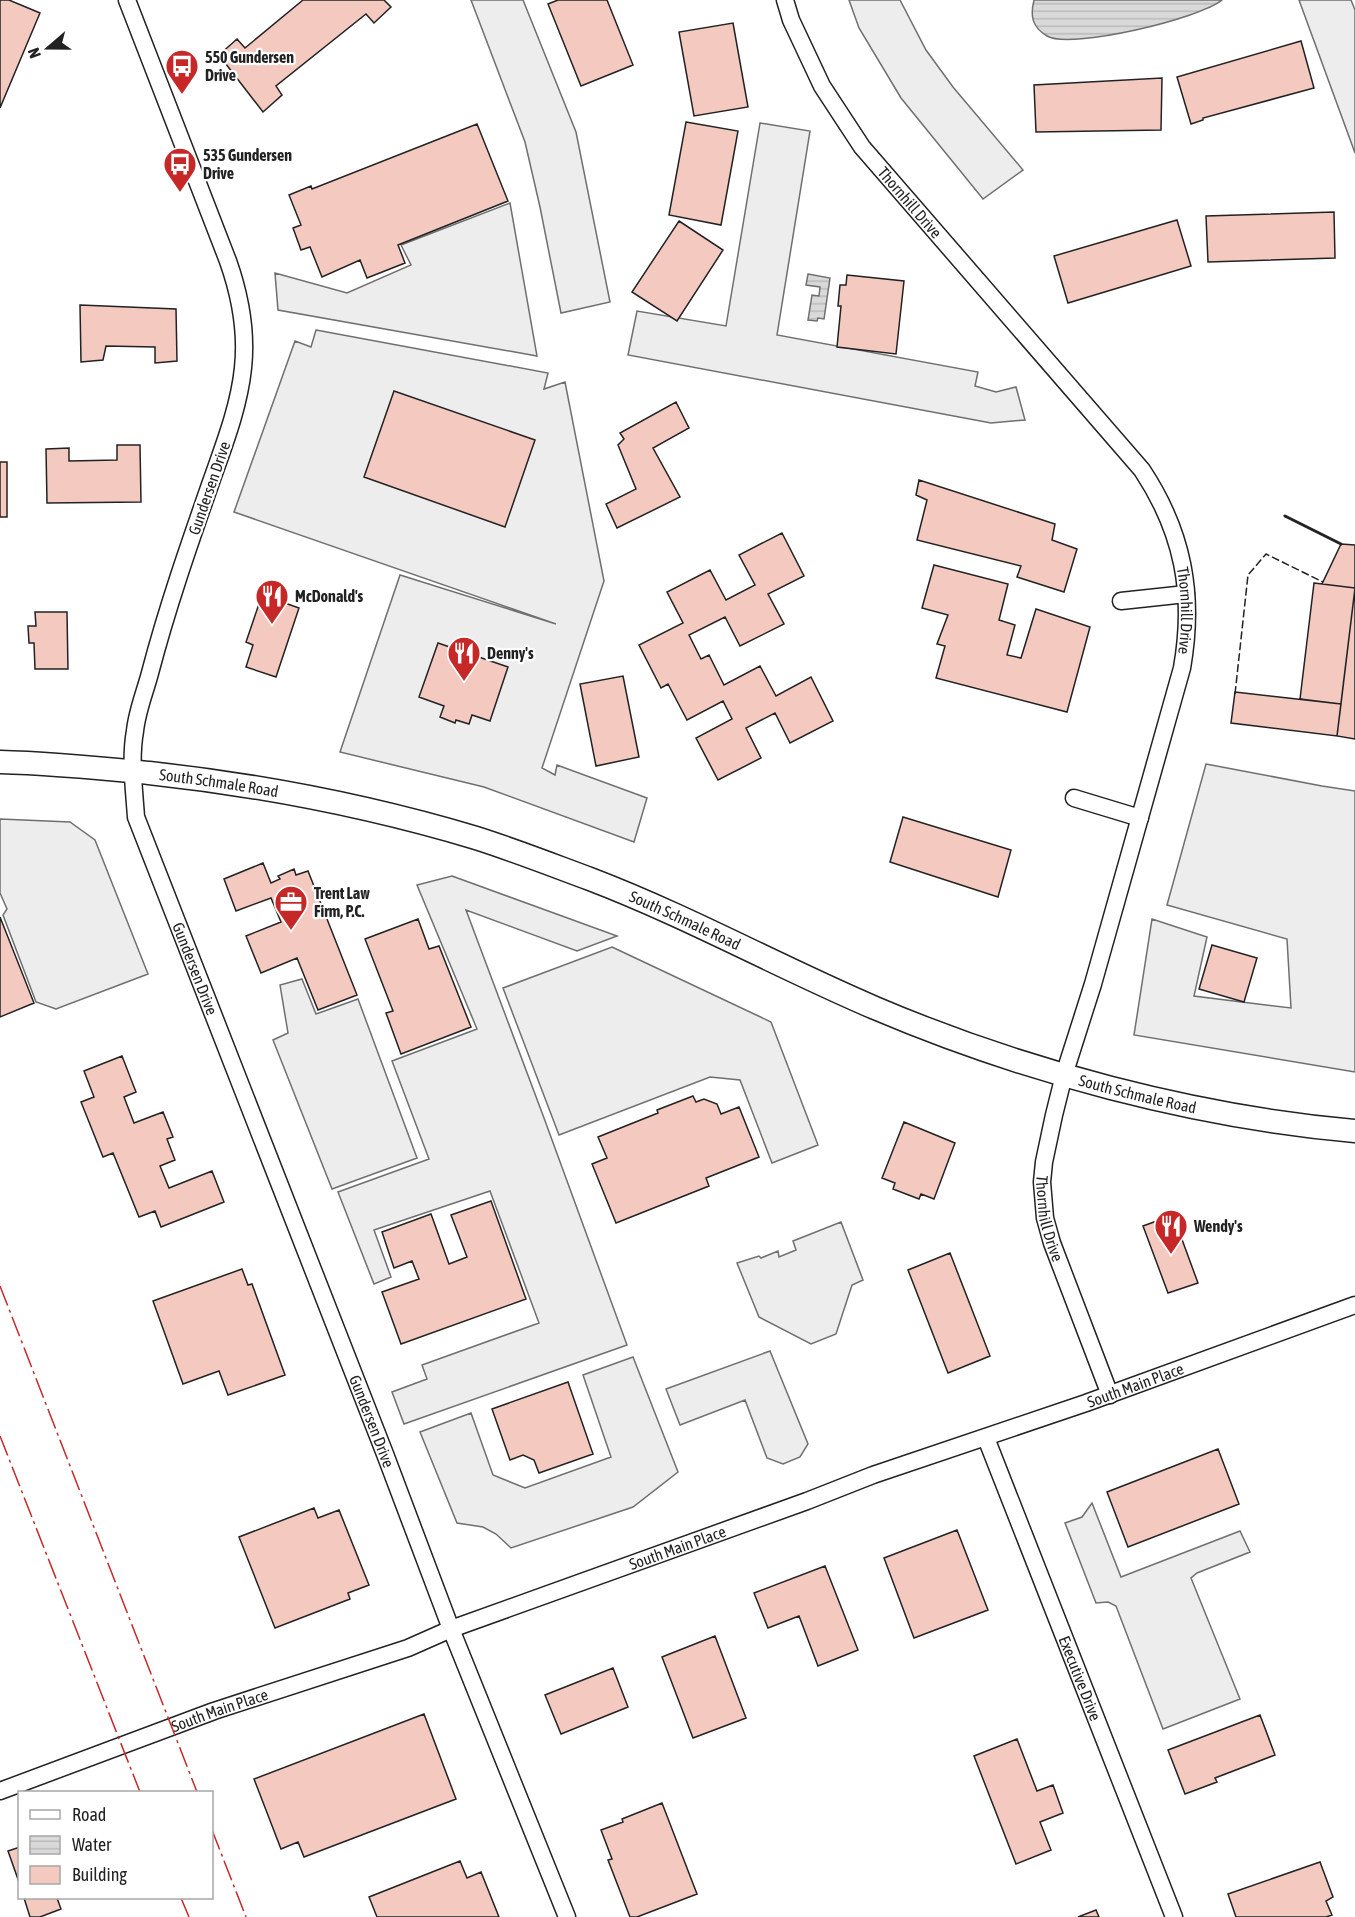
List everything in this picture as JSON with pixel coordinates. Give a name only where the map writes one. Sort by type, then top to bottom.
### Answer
[{"type":"main road","name":"South Schmale Road","points":[[0,762],[56,763],[229,782],[358,808],[475,838],[592,880],[637,899],[872,1007],[919,1026],[1064,1075],[1200,1108],[1355,1131]]},
{"type":"street","name":"Gundersen Drive","points":[[127,0],[236,284],[242,312],[244,343],[243,369],[238,398],[169,605],[135,730],[133,771],[136,817],[386,1454],[452,1629],[567,1917]]},
{"type":"street","name":"Thornhill Drive","points":[[785,0],[791,20],[822,86],[862,147],[1142,470],[1165,509],[1182,557],[1188,612],[1187,639],[1182,668],[1093,984],[1064,1075],[1044,1162],[1043,1208],[1052,1244],[1110,1395]]},
{"type":"street","points":[[1121,601],[1186,594]]},
{"type":"street","points":[[1074,798],[1140,818]]},
{"type":"street","name":"South Main Place","points":[[0,1791],[214,1711],[408,1648],[452,1629],[873,1475],[1110,1395],[1355,1305]]},
{"type":"street","name":"Executive Drive","points":[[986,1438],[1174,1917]]},
{"type":"shaded area","points":[[471,0],[523,0],[576,132],[610,302],[561,313],[525,142]]},
{"type":"shaded area","points":[[849,0],[900,0],[926,50],[953,87],[1023,170],[983,199],[901,98],[859,28]]},
{"type":"shaded area","points":[[1299,0],[1351,0],[1355,10],[1355,153]]},
{"type":"shaded area","points":[[760,123],[810,131],[777,335],[978,372],[975,386],[996,392],[1016,387],[1025,420],[991,423],[628,355],[637,311],[726,326]]},
{"type":"shaded area","points":[[510,203],[537,356],[278,310],[275,273],[347,293],[411,265],[401,245]]},
{"type":"shaded area","points":[[316,330],[548,373],[544,389],[565,382],[604,581],[542,768],[555,775],[557,765],[647,798],[634,842],[484,787],[340,752],[400,575],[556,624],[234,512],[295,341],[311,347]]},
{"type":"shaded area","points":[[1206,764],[1355,791],[1355,1072],[1134,1035],[1152,919],[1207,937],[1194,996],[1291,1008],[1287,939],[1167,905]]},
{"type":"shaded area","points":[[0,819],[70,822],[95,840],[148,974],[56,1009],[36,1002],[3,915],[7,909],[0,893]]},
{"type":"shaded area","points":[[452,876],[617,936],[577,951],[466,910],[627,1345],[404,1424],[392,1392],[427,1379],[422,1365],[539,1323],[490,1191],[374,1230],[391,1277],[374,1284],[338,1192],[429,1159],[392,1061],[477,1029],[417,885]]},
{"type":"shaded area","points":[[612,947],[771,1022],[818,1145],[772,1163],[740,1080],[710,1077],[559,1135],[503,988]]},
{"type":"shaded area","points":[[302,979],[316,1014],[358,999],[417,1158],[332,1189],[273,1040],[288,1033],[280,985]]},
{"type":"shaded area","points":[[841,1222],[863,1280],[852,1285],[836,1334],[811,1344],[759,1317],[737,1263],[759,1256],[761,1258],[778,1251],[779,1257],[796,1250],[793,1241]]},
{"type":"shaded area","points":[[770,1351],[808,1444],[800,1457],[783,1464],[767,1458],[745,1400],[680,1425],[666,1389]]},
{"type":"shaded area","points":[[633,1357],[678,1472],[633,1507],[511,1548],[496,1534],[483,1527],[457,1523],[420,1432],[471,1413],[493,1475],[525,1488],[611,1457],[583,1375]]},
{"type":"shaded area","points":[[1092,1503],[1121,1577],[1240,1531],[1250,1552],[1197,1573],[1191,1578],[1240,1699],[1163,1729],[1116,1606],[1108,1602],[1096,1603],[1065,1523],[1082,1517]]},
{"type":"water","points":[[1034,0],[1222,0],[1189,15],[1136,30],[1082,39],[1061,39],[1047,36],[1035,25],[1032,16]]},
{"type":"water","points":[[808,274],[830,278],[824,319],[818,318],[817,321],[808,320],[812,295],[819,296],[820,287],[806,285]]},
{"type":"building","points":[[0,0],[9,0],[40,13],[0,108]]},
{"type":"building","points":[[303,0],[384,0],[391,7],[374,23],[366,14],[276,86],[282,95],[263,112],[219,55],[237,39],[245,48]]},
{"type":"building","points":[[558,0],[607,0],[633,65],[581,86],[548,4]]},
{"type":"building","points":[[733,23],[748,107],[694,116],[679,32]]},
{"type":"building","points":[[1301,41],[1314,88],[1203,118],[1191,124],[1177,77]]},
{"type":"building","points":[[1162,78],[1161,130],[1036,132],[1034,85]]},
{"type":"building","points":[[686,122],[738,131],[721,225],[669,215]]},
{"type":"building","points":[[477,124],[508,201],[398,245],[405,263],[367,278],[360,260],[322,277],[310,247],[301,250],[293,228],[301,225],[289,195],[311,186],[312,189]]},
{"type":"building","points":[[1334,212],[1335,258],[1208,262],[1206,216]]},
{"type":"building","points":[[1177,220],[1191,266],[1068,303],[1054,256]]},
{"type":"building","points":[[679,221],[723,250],[677,321],[632,292]]},
{"type":"building","points":[[847,275],[904,281],[896,354],[837,347],[841,306],[838,306],[840,285],[846,285]]},
{"type":"building","points":[[80,305],[176,309],[177,361],[155,363],[155,347],[106,346],[103,360],[81,362]]},
{"type":"building","points":[[394,391],[535,440],[505,527],[364,477]]},
{"type":"building","points":[[676,402],[689,428],[653,448],[680,497],[617,528],[606,504],[636,489],[618,445],[624,439],[620,433]]},
{"type":"building","points":[[117,445],[140,445],[141,502],[47,503],[46,449],[69,448],[69,461],[117,460]]},
{"type":"building","points":[[0,462],[7,462],[7,517],[0,517]]},
{"type":"building","points":[[919,480],[1055,524],[1052,540],[1077,549],[1064,592],[1017,577],[1021,566],[917,540],[927,500],[916,495]]},
{"type":"building","points":[[782,533],[804,576],[768,594],[784,624],[740,646],[725,617],[689,635],[701,659],[709,655],[724,685],[760,666],[776,696],[811,677],[833,721],[790,743],[775,713],[746,728],[761,758],[718,780],[696,738],[732,719],[723,701],[687,720],[668,684],[661,688],[639,645],[683,623],[667,592],[710,570],[726,600],[755,585],[739,555]]},
{"type":"building","points":[[1341,544],[1355,545],[1355,588],[1322,584]]},
{"type":"building","points":[[934,565],[1008,584],[999,620],[1015,625],[1007,655],[1021,658],[1036,609],[1090,627],[1067,712],[936,678],[945,646],[937,644],[948,615],[922,608]]},
{"type":"building","points":[[1314,583],[1355,588],[1341,704],[1300,699]]},
{"type":"building","points":[[1355,588],[1355,739],[1337,736]]},
{"type":"building","name":"McDonald's","points":[[262,595],[299,608],[276,677],[246,667],[253,645],[246,642]]},
{"type":"building","points":[[35,612],[67,612],[68,669],[35,669],[34,643],[29,643],[28,626],[36,626]]},
{"type":"building","name":"Denny's","points":[[438,643],[508,667],[490,721],[472,715],[469,724],[456,720],[455,723],[440,717],[444,706],[419,697]]},
{"type":"building","points":[[623,676],[639,757],[596,766],[580,684]]},
{"type":"building","points":[[1235,692],[1341,704],[1337,736],[1231,723]]},
{"type":"building","points":[[903,817],[1011,850],[998,897],[890,862]]},
{"type":"building","points":[[263,863],[271,883],[280,879],[278,876],[294,869],[296,875],[308,871],[357,995],[318,1010],[297,958],[261,973],[246,936],[281,922],[271,898],[236,911],[224,879]]},
{"type":"building","points":[[0,917],[34,1003],[0,1017]]},
{"type":"building","points":[[418,919],[429,949],[439,946],[471,1027],[401,1054],[386,1013],[393,1011],[365,939]]},
{"type":"building","points":[[1212,945],[1257,958],[1244,1002],[1199,989]]},
{"type":"building","points":[[122,1056],[136,1092],[124,1097],[134,1123],[163,1112],[173,1137],[167,1139],[175,1160],[160,1166],[169,1188],[212,1171],[224,1202],[161,1227],[155,1211],[139,1217],[113,1153],[103,1157],[81,1102],[94,1097],[84,1071]]},
{"type":"building","points":[[693,1096],[696,1102],[704,1099],[717,1104],[721,1114],[739,1107],[759,1157],[706,1178],[709,1186],[616,1223],[592,1164],[607,1158],[598,1137]]},
{"type":"building","points":[[904,1122],[955,1143],[934,1199],[921,1194],[919,1199],[893,1189],[895,1183],[882,1178]]},
{"type":"building","points":[[491,1201],[526,1299],[401,1344],[382,1292],[419,1279],[412,1261],[394,1268],[382,1232],[431,1214],[449,1264],[467,1257],[451,1215]]},
{"type":"building","name":"Wendy's","points":[[1173,1215],[1198,1283],[1168,1293],[1143,1226]]},
{"type":"building","points":[[950,1253],[990,1356],[948,1373],[908,1270]]},
{"type":"building","points":[[242,1269],[248,1285],[252,1284],[285,1375],[228,1395],[219,1371],[183,1384],[153,1301]]},
{"type":"building","points":[[568,1382],[593,1454],[539,1473],[534,1460],[523,1455],[510,1460],[492,1409]]},
{"type":"building","points":[[1218,1449],[1239,1504],[1128,1547],[1107,1492]]},
{"type":"building","points":[[314,1508],[318,1518],[339,1510],[369,1585],[348,1593],[350,1599],[275,1628],[239,1537]]},
{"type":"building","points":[[957,1530],[988,1610],[914,1638],[884,1558]]},
{"type":"building","points":[[825,1566],[858,1650],[818,1666],[799,1616],[768,1628],[754,1593]]},
{"type":"building","points":[[715,1636],[746,1718],[693,1738],[662,1657]]},
{"type":"building","points":[[613,1668],[628,1707],[561,1734],[545,1695]]},
{"type":"building","points":[[424,1714],[456,1799],[304,1857],[298,1842],[281,1849],[254,1779]]},
{"type":"building","points":[[1260,1715],[1275,1755],[1215,1778],[1217,1782],[1185,1794],[1168,1750]]},
{"type":"building","points":[[1017,1739],[1037,1791],[1053,1785],[1063,1813],[1040,1822],[1051,1850],[1016,1864],[974,1756]]},
{"type":"building","points":[[662,1803],[697,1894],[637,1917],[630,1917],[608,1860],[612,1859],[601,1830]]},
{"type":"building","points":[[18,1848],[18,1879],[8,1851]]},
{"type":"building","points":[[460,1861],[467,1878],[481,1872],[499,1917],[377,1917],[369,1897]]},
{"type":"building","points":[[1320,1862],[1333,1897],[1326,1901],[1332,1915],[1326,1917],[1236,1917],[1228,1894]]},
{"type":"building","points":[[24,1899],[57,1899],[61,1909],[40,1917],[30,1917]]},
{"type":"building","points":[[1096,1910],[1099,1917],[1078,1917]]},
{"type":"fence","points":[[1235,694],[1248,575],[1266,554],[1323,582]]},
{"type":"wall","points":[[1285,516],[1341,544]]},
{"type":"power","points":[[0,1286],[197,1791]]},
{"type":"power","points":[[0,1436],[140,1791]]},
{"type":"power","points":[[213,1833],[246,1917]]},
{"type":"power","points":[[181,1899],[189,1917]]},
{"type":"place","name":"550 Gundersen Drive","points":[[182,95]]},
{"type":"place","name":"535 Gundersen Drive","points":[[180,193]]},
{"type":"place","name":"McDonald's","points":[[272,625]]},
{"type":"place","name":"Denny's","points":[[464,682]]},
{"type":"place","name":"Trent Law Firm, P.C.","points":[[291,931]]},
{"type":"place","name":"Wendy's","points":[[1171,1255]]}]
